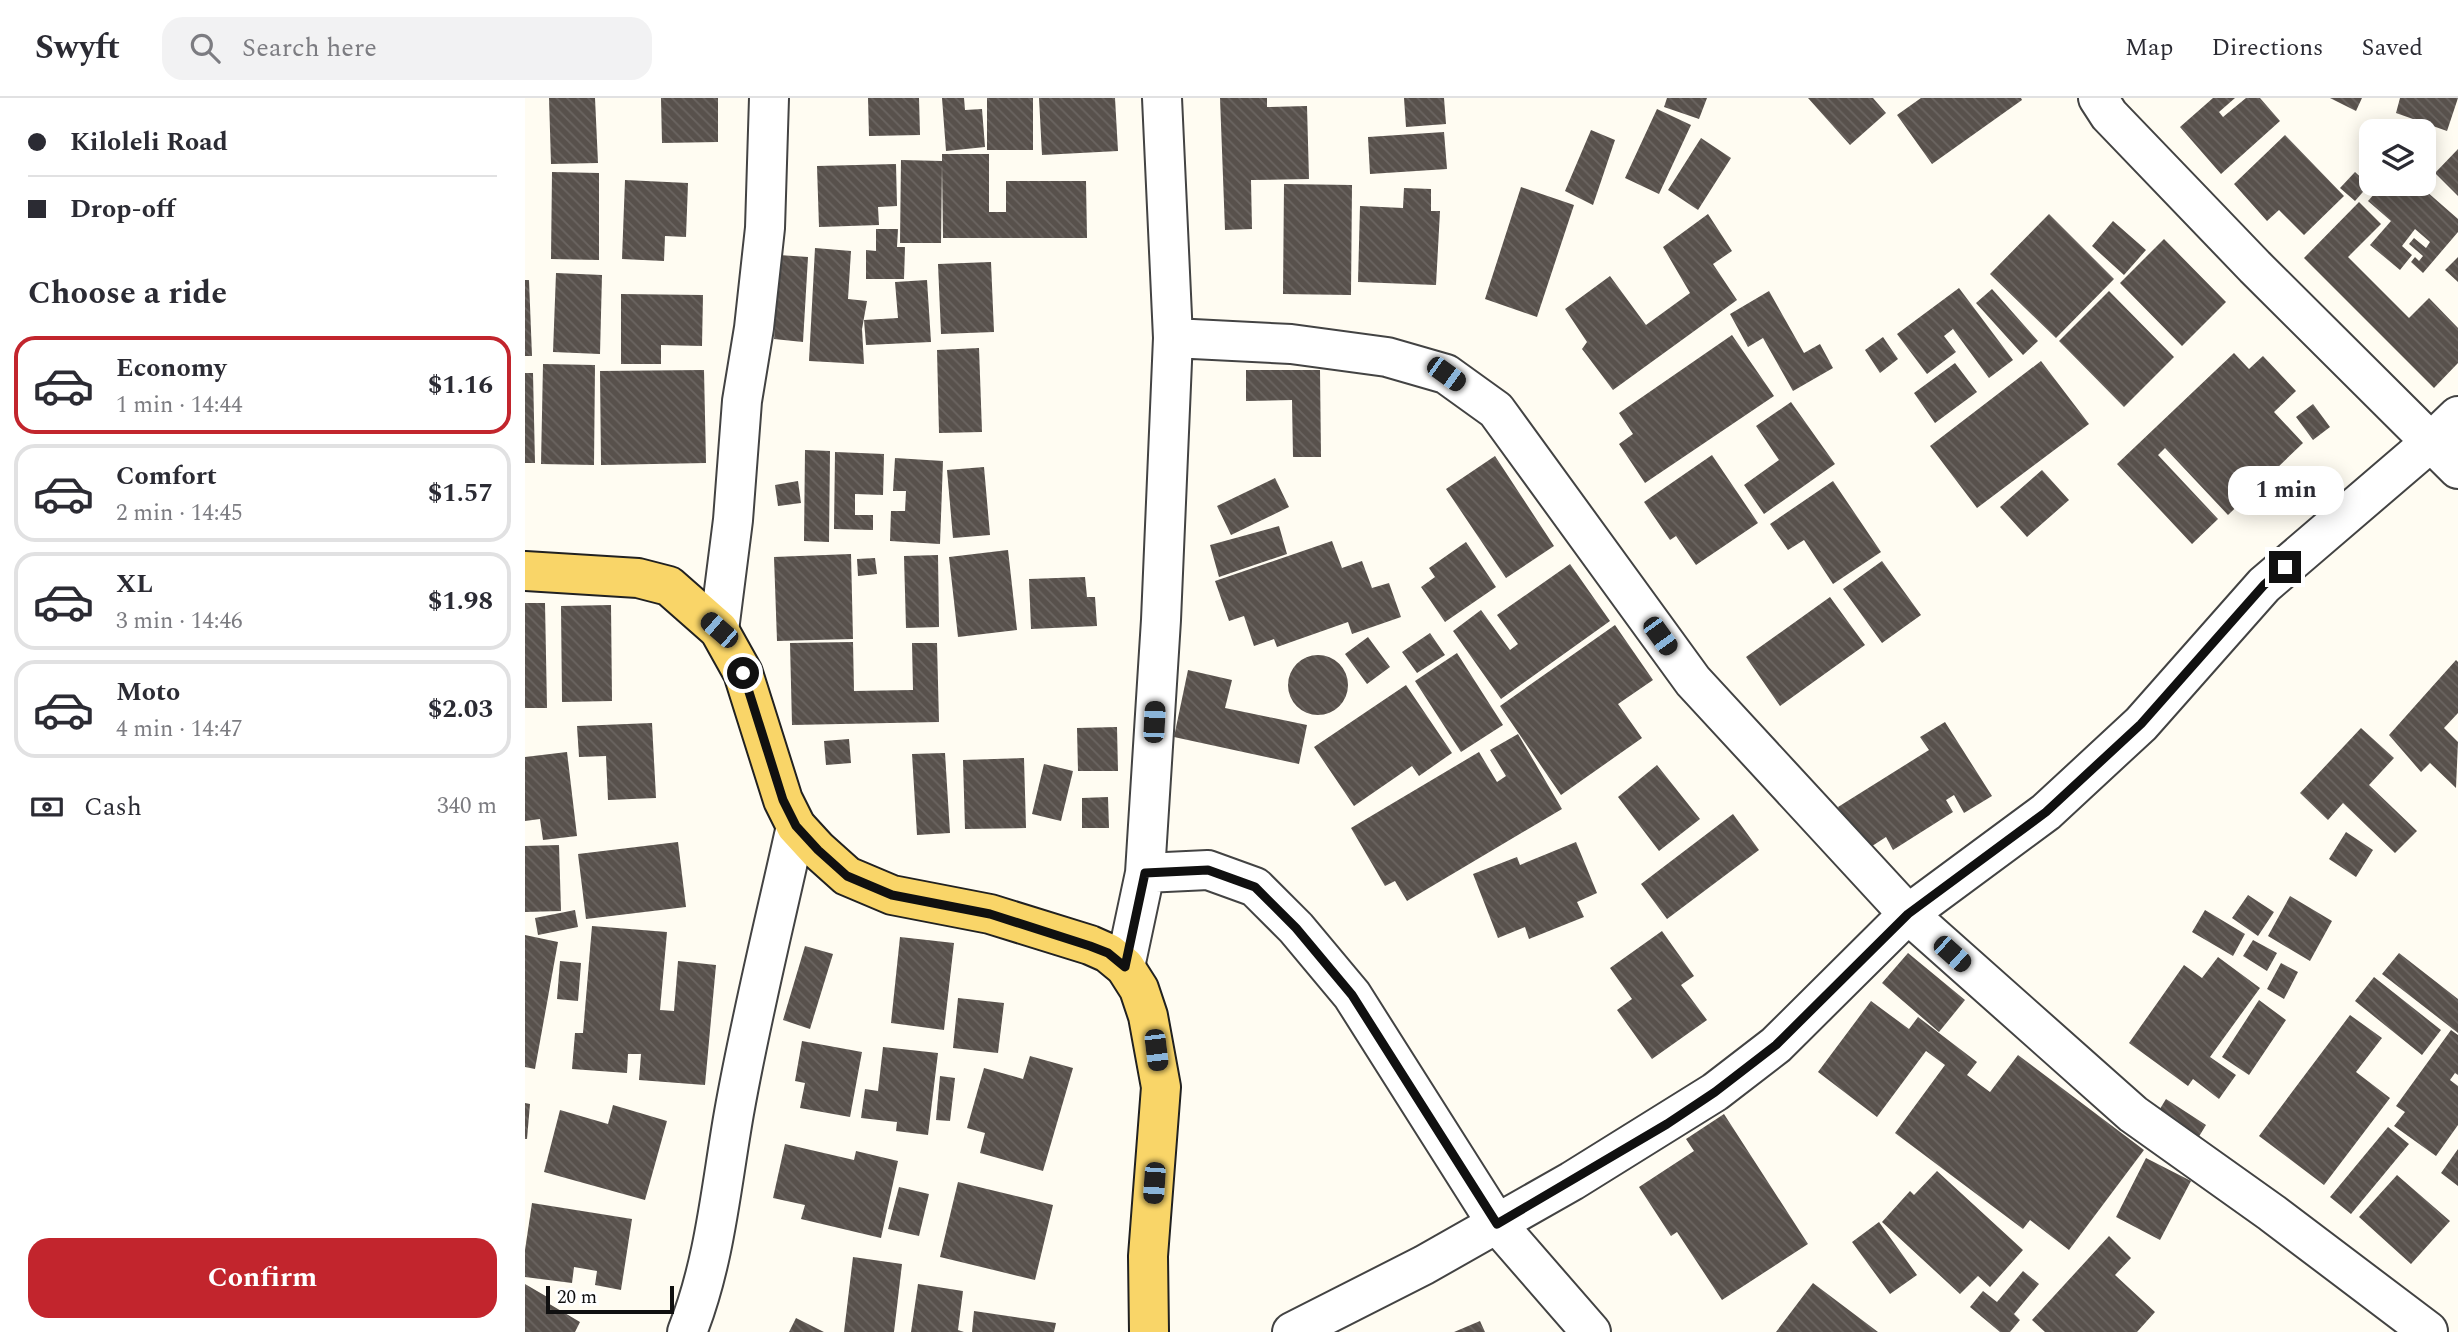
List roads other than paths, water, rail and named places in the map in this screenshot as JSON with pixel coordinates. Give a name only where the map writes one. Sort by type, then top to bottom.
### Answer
[{"type":"main road","points":[[525,571],[638,578],[669,586],[719,630],[743,673],[783,800],[796,826],[847,876],[892,895],[1002,918],[1090,946],[1108,953],[1125,967],[1139,989],[1148,1016],[1161,1087],[1148,1256],[1149,1332]]},
{"type":"street","points":[[719,630],[733,520],[742,401],[754,328],[765,228],[769,98]]},
{"type":"street","points":[[1125,967],[1145,873],[1161,620],[1173,338],[1162,98]]},
{"type":"street","points":[[2098,98],[2109,115],[2255,267],[2445,429],[2458,469]]},
{"type":"street","points":[[1173,338],[1291,344],[1387,357],[1446,374],[1496,410],[1693,681],[1908,914],[2133,1114],[2273,1213],[2428,1331]]},
{"type":"street","points":[[1292,1332],[1497,1224],[1667,1124],[1715,1092],[1776,1045],[1908,914],[2046,812],[2141,724],[2264,585],[2445,429]]},
{"type":"street","points":[[687,1332],[717,1223],[734,1112],[796,826]]},
{"type":"street","points":[[1145,873],[1208,870],[1255,887],[1296,928],[1352,995],[1497,1224],[1591,1332]]}]
